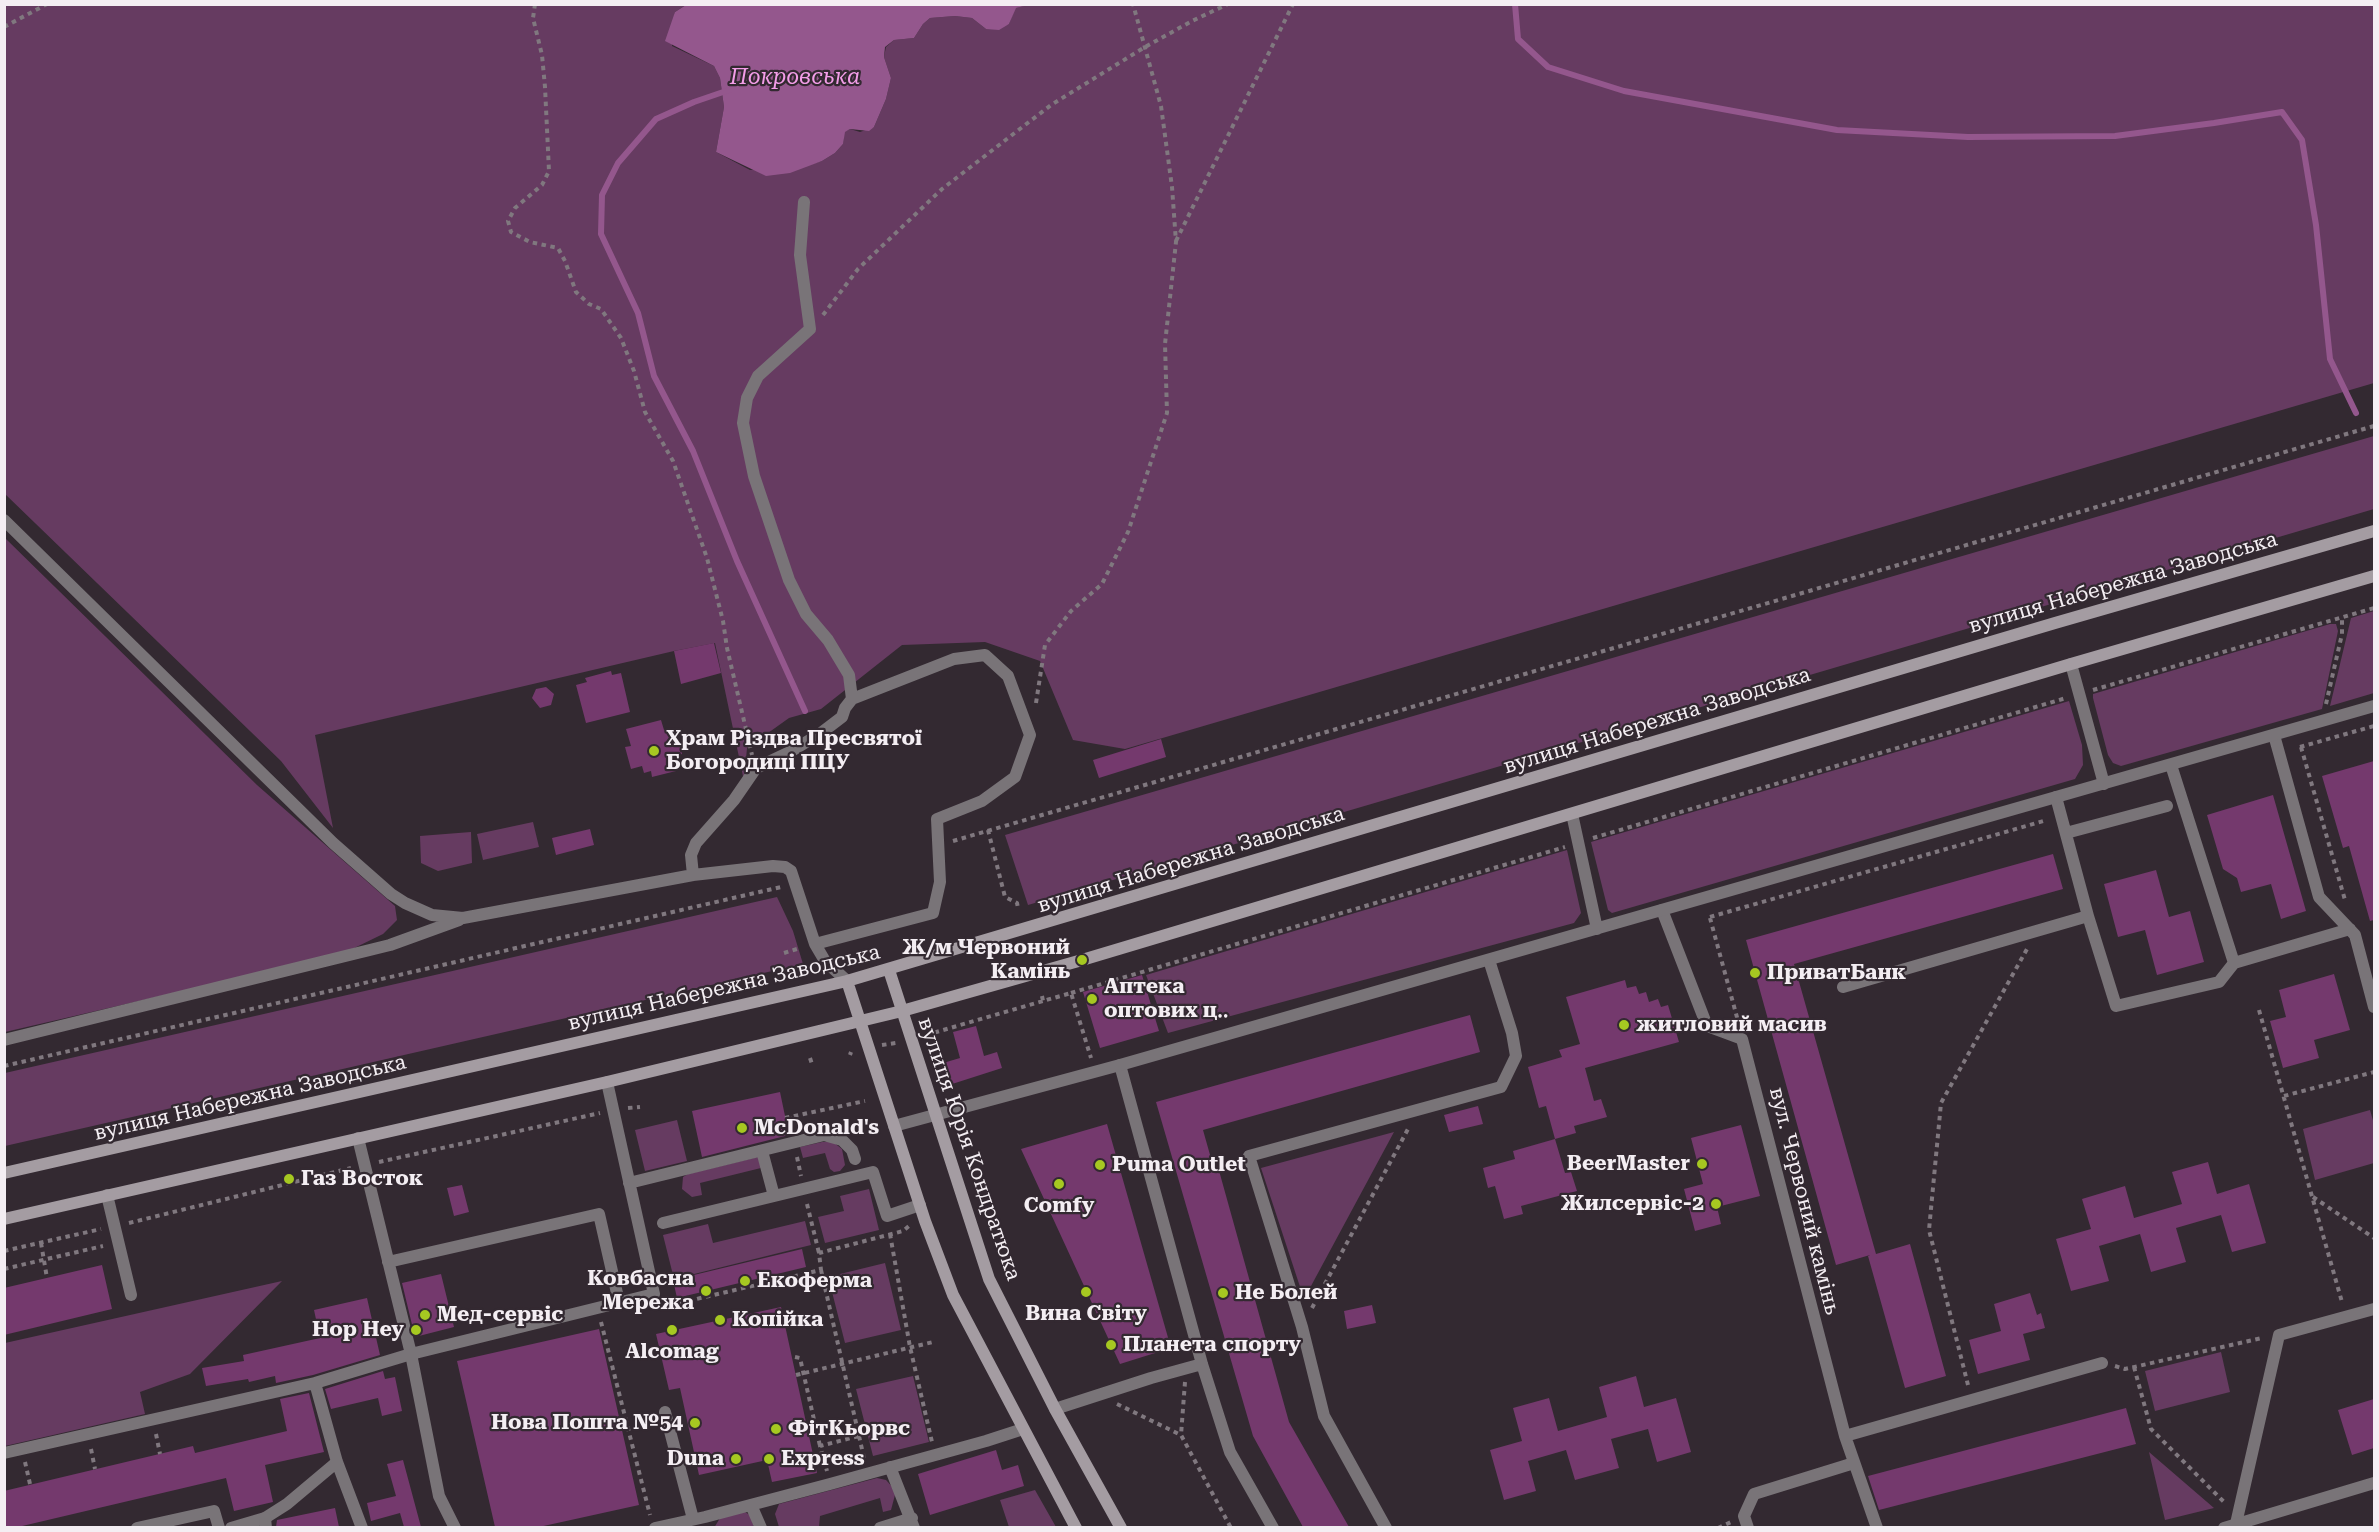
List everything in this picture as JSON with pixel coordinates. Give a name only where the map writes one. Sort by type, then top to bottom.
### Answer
[{"type":"main road","name":"вулиця Набережна Заводська","points":[[4,1173],[889,970],[2055,623],[2374,531]]},
{"type":"main road","points":[[4,1219],[607,1082],[902,1011],[1082,960],[2374,576]]},
{"type":"main road","name":"вулиця Юрія Кондратюка","points":[[889,970],[989,1279],[1055,1409],[1121,1527]]},
{"type":"main road","points":[[847,981],[920,1205],[953,1295],[1076,1527]]},
{"type":"street","points":[[804,202],[800,255],[810,329],[758,376],[747,399],[743,423],[754,476],[789,580],[806,614],[828,640],[849,675],[852,699]]},
{"type":"street","points":[[4,520],[333,843],[391,894],[432,915],[463,918]]},
{"type":"street","points":[[693,875],[691,855],[696,843],[734,800],[756,768],[790,752],[821,733],[842,717],[852,699],[954,659],[985,655],[1008,676],[1030,735],[1015,777],[982,801],[937,819],[940,882],[933,913],[815,944]]},
{"type":"street","points":[[2072,664],[2104,784]]},
{"type":"street","points":[[894,1126],[1096,1072],[2374,706]]},
{"type":"street","points":[[2274,735],[2319,897],[2355,935],[2374,1007]]},
{"type":"street","points":[[2171,765],[2234,963]]},
{"type":"street","points":[[2056,797],[2088,916],[2116,1006],[2219,982],[2234,963],[2350,929]]},
{"type":"street","points":[[2066,833],[2168,806]]},
{"type":"street","points":[[1572,813],[1598,929]]},
{"type":"street","points":[[4,1040],[390,945],[463,918],[693,875],[773,866],[785,867],[791,871],[815,944],[825,961],[847,981]]},
{"type":"street","points":[[1662,910],[1707,1026],[1742,1039]]},
{"type":"street","points":[[1843,987],[2088,916]]},
{"type":"street","points":[[1386,1527],[1324,1416],[1302,1327],[1249,1156],[1501,1087],[1516,1056],[1512,1033],[1489,960]]},
{"type":"street","name":"вул. Червоний камінь","points":[[1742,1039],[1845,1436],[1877,1527]]},
{"type":"street","points":[[1120,1065],[1202,1364],[1230,1452],[1273,1527]]},
{"type":"street","points":[[4,1453],[315,1383],[411,1354],[654,1294],[607,1082]]},
{"type":"street","points":[[629,1183],[824,1135],[842,1140],[852,1150],[855,1159]]},
{"type":"street","points":[[358,1138],[411,1354],[439,1496],[455,1527]]},
{"type":"street","points":[[762,1151],[774,1196]]},
{"type":"street","points":[[663,1223],[873,1172],[887,1216],[920,1205]]},
{"type":"street","points":[[107,1196],[131,1295]]},
{"type":"street","points":[[388,1262],[599,1215],[619,1302]]},
{"type":"street","points":[[2374,1309],[2279,1335],[2233,1524],[2374,1483]]},
{"type":"street","points":[[1845,1436],[2102,1363]]},
{"type":"street","points":[[1055,1409],[1202,1364]]},
{"type":"street","points":[[315,1383],[337,1462],[362,1527]]},
{"type":"street","points":[[665,1412],[698,1521]]},
{"type":"street","points":[[652,1522],[698,1521],[1023,1429]]},
{"type":"street","points":[[231,1527],[265,1523],[337,1462]]},
{"type":"street","points":[[1748,1527],[1744,1516],[1754,1494],[1854,1463]]},
{"type":"street","points":[[880,1527],[913,1523],[890,1467]]},
{"type":"street","points":[[751,1505],[761,1527]]},
{"type":"street","points":[[137,1527],[214,1511],[219,1527]]},
{"type":"path","points":[[4,27],[47,4]]},
{"type":"path","points":[[535,4],[533,18],[542,55],[549,171],[542,185],[515,208],[508,221],[511,232],[530,242],[558,248],[566,261],[576,292],[589,304],[601,309],[621,338],[634,371],[645,412],[673,461],[696,524],[723,621],[727,648],[756,768]]},
{"type":"path","points":[[1030,735],[1045,645],[1071,611],[1102,584],[1128,532],[1167,413],[1165,344],[1176,242],[1172,187],[1161,106],[1133,4]]},
{"type":"path","points":[[810,329],[858,270],[942,189],[1052,105],[1145,47],[1228,4]]},
{"type":"path","points":[[1176,242],[1293,4]]},
{"type":"path","points":[[938,845],[2374,426]]},
{"type":"path","points":[[925,1035],[1043,998],[1071,993],[2374,608]]},
{"type":"path","points":[[2322,722],[2342,634],[2342,617]]},
{"type":"path","points":[[2279,753],[2374,726]]},
{"type":"path","points":[[2301,747],[2346,902]]},
{"type":"path","points":[[1710,917],[2061,816]]},
{"type":"path","points":[[988,830],[1005,897],[1017,903],[1018,908]]},
{"type":"path","points":[[4,1066],[796,884]]},
{"type":"path","points":[[1705,898],[1742,1039]]},
{"type":"path","points":[[1971,1400],[1929,1230],[1941,1103],[2037,930]]},
{"type":"path","points":[[1071,993],[1096,1072]]},
{"type":"path","points":[[2259,1010],[2347,1317]]},
{"type":"path","points":[[881,1045],[896,1043]]},
{"type":"path","points":[[810,1058],[812,1064]]},
{"type":"path","points":[[2284,1096],[2374,1072]]},
{"type":"path","points":[[785,1118],[865,1101]]},
{"type":"path","points":[[4,1251],[114,1227],[365,1165],[613,1110],[640,1107]]},
{"type":"path","points":[[1302,1327],[1418,1110]]},
{"type":"path","points":[[2312,1196],[2374,1238]]},
{"type":"path","points":[[868,1473],[819,1253],[903,1230],[911,1224]]},
{"type":"path","points":[[890,1234],[910,1347],[935,1455]]},
{"type":"path","points":[[41,1243],[46,1278]]},
{"type":"path","points":[[4,1269],[118,1243]]},
{"type":"path","points":[[654,1294],[662,1307],[821,1270]]},
{"type":"path","points":[[597,1308],[652,1522]]},
{"type":"path","points":[[2102,1363],[2125,1369],[2279,1335]]},
{"type":"path","points":[[796,1375],[933,1342]]},
{"type":"path","points":[[795,1357],[800,1358],[830,1484]]},
{"type":"path","points":[[2134,1367],[2151,1429],[2233,1524]]},
{"type":"path","points":[[1186,1368],[1181,1435],[1231,1527]]},
{"type":"path","points":[[1096,1395],[1181,1435]]},
{"type":"path","points":[[820,1446],[859,1436]]},
{"type":"path","points":[[22,1449],[30,1485]]},
{"type":"shaded area","points":[[4,5],[686,5],[675,12],[672,46],[714,66],[720,78],[724,107],[716,152],[750,170],[822,161],[835,153],[843,144],[844,132],[850,129],[860,132],[874,127],[886,99],[891,78],[884,57],[886,47],[894,40],[914,38],[930,18],[955,16],[972,18],[986,29],[1009,24],[1015,8],[1028,5],[2374,5],[2374,383],[1125,749],[1073,740],[1040,661],[985,642],[902,645],[821,709],[789,718],[747,748],[744,781],[715,643],[674,651],[315,735],[333,828],[281,761],[5,494]]},
{"type":"shaded area","points":[[2374,436],[2374,509],[1028,905],[1005,835]]},
{"type":"shaded area","points":[[4,537],[257,785],[395,906],[397,920],[383,934],[342,954],[5,1032]]},
{"type":"shaded area","points":[[2374,611],[2374,693],[2330,706],[2351,618]]},
{"type":"shaded area","points":[[2336,624],[2338,631],[2322,709],[2121,766],[2113,763],[2108,755],[2093,694]]},
{"type":"shaded area","points":[[2069,701],[2082,745],[2083,765],[2075,779],[1612,913],[1608,910],[1591,842]]},
{"type":"shaded area","points":[[533,822],[539,847],[483,860],[477,834]]},
{"type":"shaded area","points":[[471,832],[472,863],[438,871],[421,863],[420,836]]},
{"type":"shaded area","points":[[1567,850],[1581,913],[1574,923],[1168,1033],[1146,975]]},
{"type":"shaded area","points":[[777,897],[793,931],[803,964],[5,1146],[5,1073]]},
{"type":"shaded area","points":[[2370,1110],[2374,1124],[2374,1163],[2315,1180],[2303,1129]]},
{"type":"shaded area","points":[[677,1120],[687,1161],[645,1171],[635,1130]]},
{"type":"shaded area","points":[[1394,1132],[1304,1299],[1261,1168]]},
{"type":"shaded area","points":[[833,1142],[842,1149],[845,1165],[840,1171],[834,1172],[830,1169],[825,1153],[803,1158],[800,1147]]},
{"type":"shaded area","points":[[758,1157],[761,1168],[700,1183],[702,1195],[692,1197],[682,1189],[683,1177],[688,1174]]},
{"type":"shaded area","points":[[869,1189],[879,1230],[825,1243],[818,1217],[844,1211],[840,1196]]},
{"type":"shaded area","points":[[805,1221],[811,1245],[674,1279],[663,1235],[708,1224],[713,1243]]},
{"type":"shaded area","points":[[885,1263],[901,1330],[845,1343],[831,1288],[840,1274]]},
{"type":"shaded area","points":[[282,1281],[190,1374],[140,1392],[145,1414],[5,1446],[5,1343]]},
{"type":"shaded area","points":[[2221,1352],[2230,1392],[2155,1411],[2145,1371]]},
{"type":"shaded area","points":[[913,1376],[929,1442],[873,1456],[856,1389]]},
{"type":"shaded area","points":[[2149,1452],[2214,1508],[2165,1520]]},
{"type":"shaded area","points":[[877,1478],[886,1480],[896,1491],[891,1510],[883,1512],[880,1498],[820,1516],[819,1527],[779,1527],[775,1514],[779,1504]]},
{"type":"shaded area","points":[[1035,1490],[1056,1527],[1009,1527],[1000,1500]]},
{"type":"shaded area","points":[[745,1512],[750,1515],[754,1527],[714,1528],[720,1518]]},
{"type":"water","name":"Покровська","points":[[686,5],[1028,5],[1016,8],[1009,24],[999,30],[986,29],[972,18],[955,16],[930,18],[914,38],[894,40],[885,47],[884,57],[891,78],[886,99],[874,127],[869,131],[850,129],[845,132],[843,144],[835,153],[822,161],[790,173],[766,176],[716,152],[724,107],[720,78],[714,66],[665,41],[675,12]]},
{"type":"building","points":[[714,643],[721,673],[681,684],[674,651]]},
{"type":"building","points":[[611,671],[612,675],[621,673],[630,712],[586,723],[576,685],[587,682],[585,678]]},
{"type":"building","points":[[546,687],[554,694],[551,705],[540,708],[532,698],[536,689]]},
{"type":"building","name":"Храм Різдва Пресвятої Богородиці ПЦУ","points":[[661,720],[664,730],[670,728],[672,734],[677,733],[682,754],[679,755],[681,764],[674,766],[676,771],[652,777],[651,771],[644,773],[642,766],[631,769],[625,747],[631,746],[626,729]]},
{"type":"building","points":[[1161,739],[1166,757],[1099,778],[1093,760]]},
{"type":"building","points":[[2374,761],[2374,920],[2370,921],[2349,846],[2343,848],[2322,776]]},
{"type":"building","points":[[2273,795],[2306,911],[2281,919],[2271,884],[2241,892],[2237,878],[2223,869],[2207,815]]},
{"type":"building","points":[[590,829],[594,845],[556,855],[552,838]]},
{"type":"building","points":[[2053,854],[2063,889],[1794,964],[1876,1254],[1910,1244],[1946,1376],[1905,1388],[1868,1256],[1870,1255],[1836,1265],[1746,940]]},
{"type":"building","points":[[2156,870],[2169,917],[2190,911],[2204,962],[2157,975],[2145,930],[2118,937],[2104,884]]},
{"type":"building","points":[[2334,974],[2350,1030],[2314,1040],[2319,1058],[2283,1068],[2270,1021],[2286,1017],[2279,990]]},
{"type":"building","points":[[1142,975],[1159,1031],[1100,1048],[1083,992]]},
{"type":"building","name":"житловий масив","points":[[1625,980],[1627,988],[1636,986],[1639,994],[1646,992],[1649,1002],[1658,999],[1661,1007],[1668,1005],[1679,1042],[1585,1068],[1594,1101],[1601,1099],[1607,1117],[1574,1126],[1576,1133],[1555,1139],[1546,1106],[1539,1108],[1528,1067],[1562,1057],[1559,1050],[1580,1044],[1566,997]]},
{"type":"building","points":[[1470,1015],[1480,1052],[1203,1130],[1214,1169],[1218,1167],[1289,1422],[1349,1527],[1303,1527],[1253,1436],[1156,1102]]},
{"type":"building","points":[[976,1026],[984,1056],[997,1052],[1002,1068],[949,1085],[943,1063],[960,1058],[953,1032]]},
{"type":"building","name":"McDonald's","points":[[780,1092],[789,1135],[702,1157],[692,1111]]},
{"type":"building","points":[[1478,1106],[1483,1124],[1449,1132],[1444,1115]]},
{"type":"building","points":[[1107,1124],[1171,1348],[1120,1364],[1021,1149]]},
{"type":"building","points":[[1741,1125],[1760,1196],[1717,1207],[1721,1224],[1695,1231],[1684,1189],[1703,1184],[1691,1138]]},
{"type":"building","points":[[1555,1139],[1565,1173],[1571,1172],[1577,1191],[1521,1206],[1523,1214],[1504,1219],[1495,1186],[1488,1188],[1483,1168],[1515,1159],[1513,1151]]},
{"type":"building","points":[[2208,1162],[2217,1194],[2249,1184],[2266,1243],[2232,1252],[2221,1215],[2176,1228],[2186,1262],[2151,1272],[2140,1234],[2099,1246],[2109,1281],[2071,1291],[2056,1239],[2091,1229],[2082,1199],[2125,1186],[2134,1218],[2182,1204],[2172,1172]]},
{"type":"building","points":[[462,1185],[469,1212],[454,1216],[447,1188]]},
{"type":"building","points":[[802,1249],[806,1267],[677,1298],[673,1280]]},
{"type":"building","points":[[102,1265],[112,1309],[4,1335],[4,1288]]},
{"type":"building","points":[[441,1274],[454,1327],[415,1337],[402,1283]]},
{"type":"building","points":[[2030,1293],[2037,1315],[2041,1313],[2045,1328],[2023,1334],[2030,1360],[1978,1374],[1969,1340],[2001,1331],[1994,1304]]},
{"type":"building","points":[[367,1298],[380,1355],[313,1375],[276,1383],[275,1376],[249,1382],[248,1379],[206,1386],[202,1368],[244,1361],[243,1355],[320,1338],[314,1310]]},
{"type":"building","points":[[1372,1305],[1376,1323],[1347,1329],[1344,1311]]},
{"type":"building","points":[[781,1307],[817,1473],[772,1482],[767,1460],[699,1475],[680,1388],[669,1390],[656,1334]]},
{"type":"building","points":[[599,1329],[639,1505],[539,1527],[495,1527],[457,1361]]},
{"type":"building","points":[[383,1371],[385,1379],[395,1377],[402,1411],[382,1416],[378,1398],[331,1409],[325,1389]]},
{"type":"building","points":[[1636,1376],[1644,1407],[1676,1398],[1691,1452],[1657,1462],[1648,1429],[1611,1439],[1619,1468],[1575,1480],[1566,1450],[1528,1461],[1536,1491],[1504,1500],[1490,1450],[1522,1441],[1513,1408],[1549,1398],[1558,1431],[1607,1417],[1599,1387]]},
{"type":"building","points":[[309,1393],[324,1452],[265,1465],[273,1502],[234,1511],[226,1478],[18,1527],[4,1527],[4,1491],[193,1446],[195,1453],[287,1431],[280,1399]]},
{"type":"building","points":[[2374,1399],[2374,1448],[2352,1455],[2338,1410]]},
{"type":"building","points":[[2126,1408],[2136,1444],[1879,1510],[1868,1476]]},
{"type":"building","points":[[996,1450],[1002,1470],[1018,1465],[1024,1486],[930,1515],[918,1474]]},
{"type":"building","points":[[403,1460],[421,1527],[404,1527],[400,1513],[371,1521],[367,1503],[396,1496],[387,1464]]},
{"type":"building","points":[[335,1508],[339,1527],[276,1527],[277,1520]]},
{"type":"waterway","points":[[1515,4],[1518,39],[1548,67],[1624,91],[1837,130],[1968,137],[2115,136],[2282,112],[2302,140],[2316,225],[2330,359],[2356,413]]},
{"type":"waterway","points":[[729,90],[656,119],[618,163],[602,195],[601,234],[638,313],[654,376],[693,451],[737,561],[805,711]]},
{"type":"place","name":"Храм Різдва Пресвятої Богородиці ПЦУ","points":[[654,751]]},
{"type":"place","name":"Ж/м Червоний Камінь","points":[[1082,960]]},
{"type":"place","name":"ПриватБанк","points":[[1755,973]]},
{"type":"place","name":"Аптека оптових ц‥","points":[[1092,999]]},
{"type":"place","name":"житловий масив","points":[[1624,1025]]},
{"type":"place","name":"McDonald's","points":[[742,1128]]},
{"type":"place","name":"BeerMaster","points":[[1702,1164]]},
{"type":"place","name":"Puma Outlet","points":[[1100,1165]]},
{"type":"place","name":"Газ Восток","points":[[289,1179]]},
{"type":"place","name":"Comfy","points":[[1059,1184]]},
{"type":"place","name":"Жилсервіс-2","points":[[1716,1204]]},
{"type":"place","name":"Екоферма","points":[[745,1281]]},
{"type":"place","name":"Ковбасна Мережа","points":[[706,1291]]},
{"type":"place","name":"Вина Світу","points":[[1086,1292]]},
{"type":"place","name":"Не Болей","points":[[1223,1293]]},
{"type":"place","name":"Мед-сервіс","points":[[425,1315]]},
{"type":"place","name":"Копійка","points":[[720,1320]]},
{"type":"place","name":"Hop Hey","points":[[416,1330]]},
{"type":"place","name":"Alcomag","points":[[672,1330]]},
{"type":"place","name":"Планета спорту","points":[[1111,1345]]},
{"type":"place","name":"Нова Пошта №54","points":[[695,1423]]},
{"type":"place","name":"ФiтКьорвс","points":[[776,1429]]},
{"type":"place","name":"Duna","points":[[736,1459]]},
{"type":"place","name":"Express","points":[[769,1459]]}]
